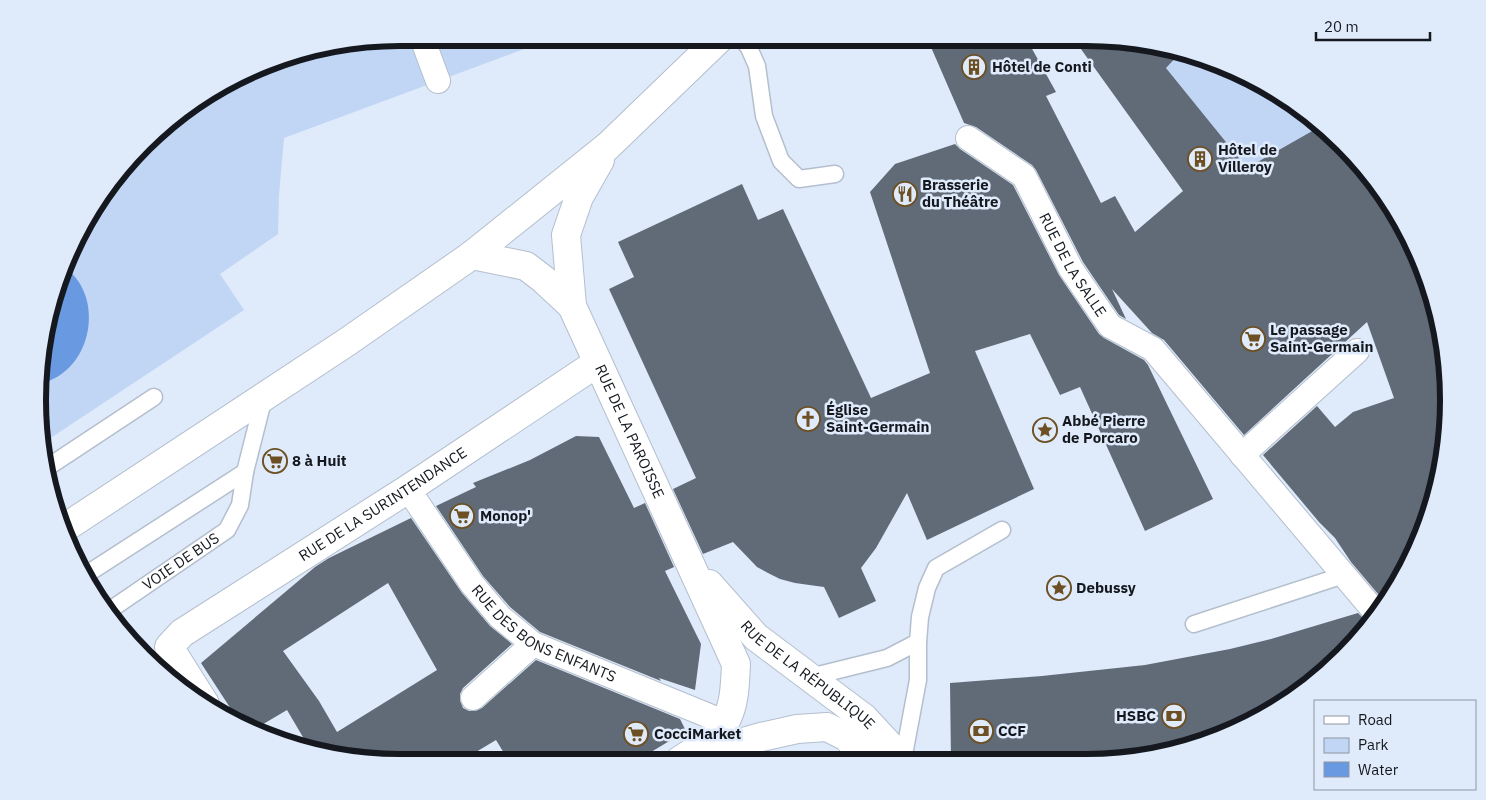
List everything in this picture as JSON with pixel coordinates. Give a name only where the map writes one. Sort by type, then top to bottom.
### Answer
[{"type":"main road","points":[[69,525],[348,342],[472,255],[608,146],[712,46]]},
{"type":"main road","points":[[572,306],[566,235],[579,196],[608,146]]},
{"type":"main road","points":[[472,255],[526,266],[572,306]]},
{"type":"main road","name":"RUE DE LA PAROISSE","points":[[572,306],[689,558],[710,593],[736,664],[734,695],[724,722]]},
{"type":"main road","name":"RUE DE LA SURINTENDANCE","points":[[195,688],[169,647],[182,634],[408,489],[597,363]]},
{"type":"main road","name":"RUE DE LA RÉPUBLIQUE","points":[[710,593],[756,637],[864,718],[889,745],[893,754]]},
{"type":"main road","points":[[693,754],[724,722]]},
{"type":"main road","points":[[703,754],[797,729],[827,727],[847,737],[861,754]]},
{"type":"street","points":[[425,46],[438,81]]},
{"type":"street","name":"RUE DE LA SALLE","points":[[968,138],[1024,176],[1071,269],[1110,326],[1153,349],[1372,608]]},
{"type":"street","points":[[1242,455],[1357,351]]},
{"type":"street","name":"RUE DES BONS ENFANTS","points":[[408,489],[472,584],[500,617],[533,644],[724,722]]},
{"type":"street","points":[[473,698],[533,644]]},
{"type":"lane","points":[[748,46],[757,66],[764,116],[781,161],[799,179],[835,174]]},
{"type":"lane","points":[[52,464],[154,397]]},
{"type":"lane","name":"VOIE DE BUS","points":[[114,608],[227,530],[240,505],[245,472],[264,397]]},
{"type":"lane","points":[[91,571],[245,472]]},
{"type":"lane","points":[[904,754],[918,680],[920,617],[927,588],[936,568],[1002,530]]},
{"type":"lane","points":[[1194,624],[1344,575]]},
{"type":"lane","points":[[810,677],[886,658],[918,642]]},
{"type":"green space","points":[[400,46],[532,46],[284,138],[278,234],[220,274],[244,310],[48,439],[46,400],[49,354],[58,308],[73,265],[94,223],[119,185],[150,150],[185,119],[223,94],[265,73],[308,58],[331,53],[354,49]]},
{"type":"green space","points":[[1176,58],[1221,73],[1283,106],[1314,130],[1247,168],[1166,68]]},
{"type":"water","points":[[70,272],[78,281],[85,294],[89,310],[89,325],[79,355],[69,367],[57,377],[48,381],[49,354],[53,331],[58,308]]},
{"type":"building","points":[[930,46],[989,46],[990,49],[998,46],[1030,46],[1056,92],[1046,96],[1101,203],[1115,196],[1135,232],[1183,191],[1079,46],[1132,49],[1176,58],[1166,68],[1247,168],[1314,130],[1352,167],[1380,203],[1413,265],[1428,308],[1437,354],[1439,377],[1440,400],[1437,446],[1428,492],[1413,535],[1380,597],[1351,562],[1335,538],[1319,522],[1263,455],[1317,406],[1335,427],[1353,412],[1394,398],[1367,322],[1244,435],[1164,340],[1152,333],[1112,289],[1126,319],[1119,315],[1083,262],[1032,165],[976,127],[964,123]]},
{"type":"building","points":[[955,144],[1013,185],[1059,275],[1099,334],[1144,360],[1148,365],[1213,499],[1145,531],[1080,387],[1060,395],[1030,334],[975,351],[1034,489],[927,540],[907,493],[876,548],[861,568],[876,601],[839,618],[824,587],[780,579],[757,567],[733,542],[703,554],[673,489],[696,478],[609,289],[634,277],[618,242],[742,184],[758,220],[783,209],[871,398],[930,373],[870,192],[895,164]]},
{"type":"building","points":[[576,436],[599,437],[634,508],[645,503],[674,567],[665,571],[701,644],[695,690],[659,678],[661,681],[540,632],[510,607],[483,576],[436,506],[476,487],[473,483],[530,460]]},
{"type":"building","points":[[411,518],[462,593],[490,626],[512,644],[463,688],[460,700],[463,708],[475,711],[482,708],[536,660],[680,719],[686,731],[648,754],[505,754],[496,740],[473,754],[400,754],[354,751],[305,741],[287,710],[261,725],[232,711],[201,663],[315,567],[329,558]],"holes":[[[388,583],[437,670],[337,732],[319,701],[283,651]]]},
{"type":"building","points":[[1358,613],[1364,619],[1319,666],[1283,694],[1242,717],[1200,735],[1155,747],[1109,753],[951,754],[950,683],[1145,665],[1230,649]]},
{"type":"place","name":"Hôtel de Conti","points":[[974,67]]},
{"type":"place","name":"Hôtel de Villeroy","points":[[1200,159]]},
{"type":"place","name":"Brasserie du Théâtre","points":[[905,194]]},
{"type":"place","name":"Le passage Saint-Germain","points":[[1253,339]]},
{"type":"place","name":"Église Saint-Germain","points":[[808,419]]},
{"type":"place","name":"Abbé Pierre de Porcaro","points":[[1045,430]]},
{"type":"place","name":"8 à Huit","points":[[275,461]]},
{"type":"place","name":"Monop'","points":[[462,516]]},
{"type":"place","name":"Debussy","points":[[1059,588]]},
{"type":"place","name":"HSBC","points":[[1174,716]]},
{"type":"place","name":"CCF","points":[[981,731]]},
{"type":"place","name":"CocciMarket","points":[[636,734]]}]
